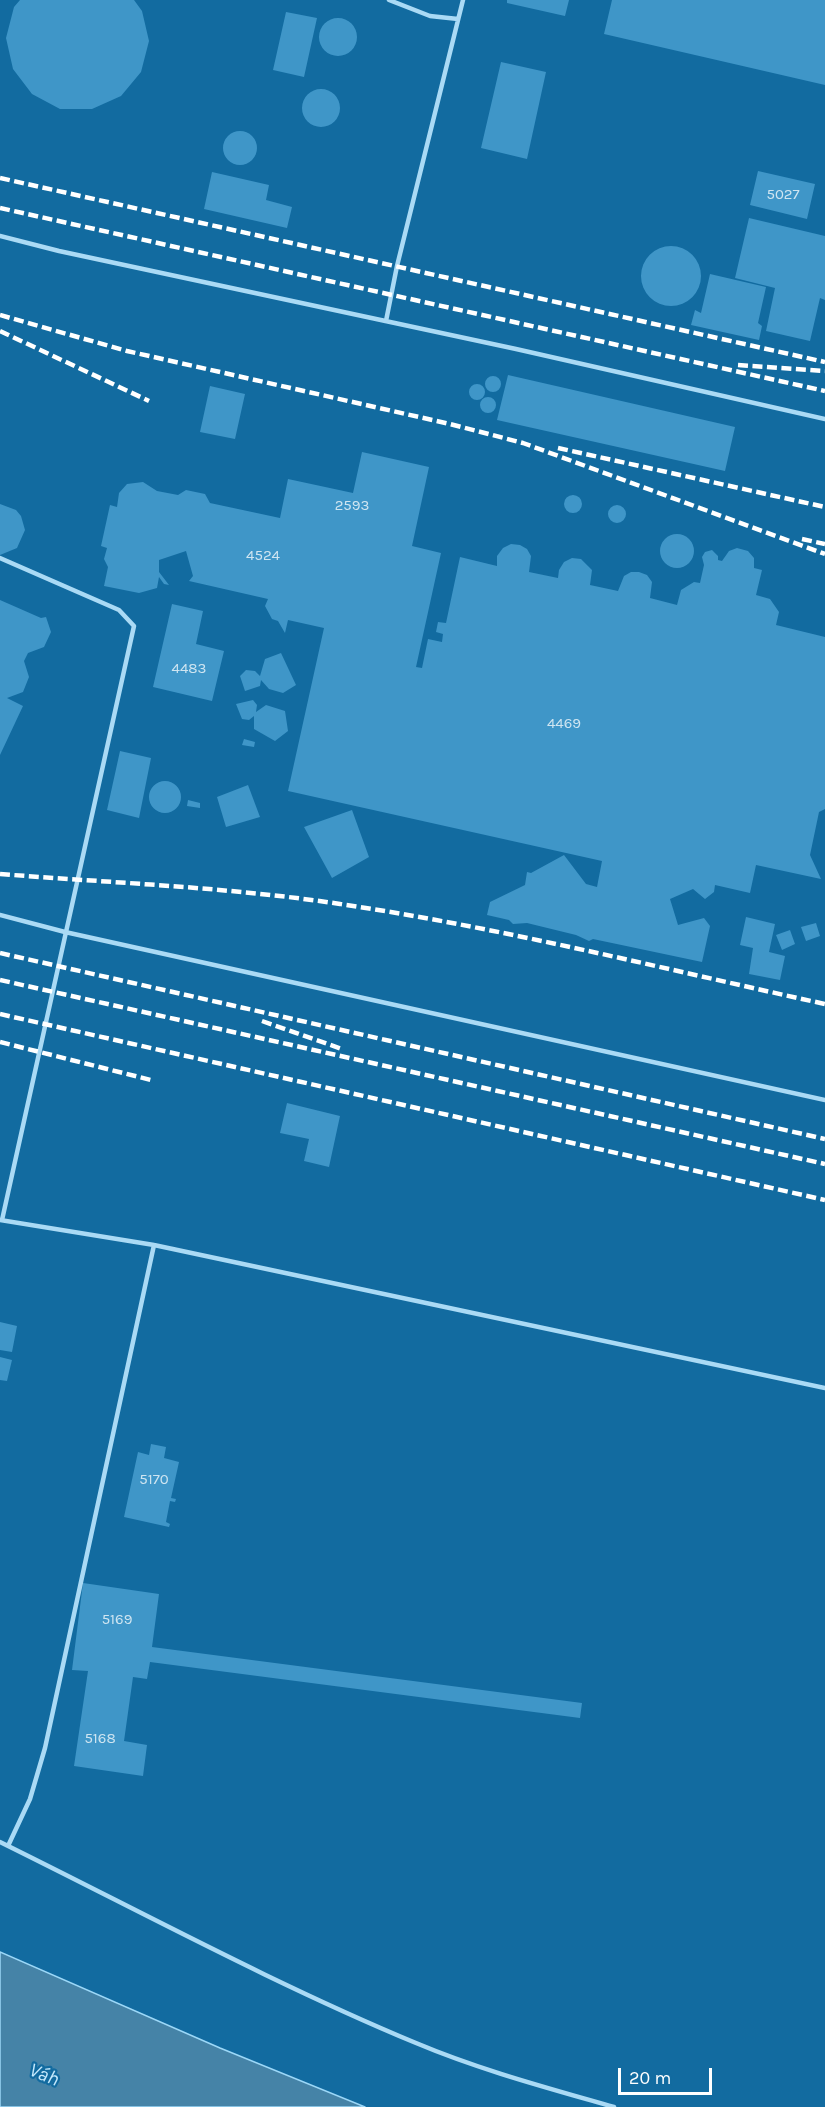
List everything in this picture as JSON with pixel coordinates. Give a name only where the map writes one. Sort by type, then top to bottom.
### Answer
[{"type":"lane","points":[[389,0],[430,16],[458,19]]},
{"type":"lane","points":[[386,321],[397,266],[463,0]]},
{"type":"lane","points":[[0,236],[59,251],[825,419]]},
{"type":"lane","points":[[0,558],[119,610],[134,626],[1,1220],[154,1245],[825,1388]]},
{"type":"lane","points":[[0,915],[65,932],[825,1100]]},
{"type":"lane","points":[[8,1846],[30,1799],[45,1748],[154,1245]]},
{"type":"lane","points":[[0,1842],[274,1979],[418,2044],[548,2088],[615,2107]]},
{"type":"water","name":"Váh","points":[[0,1952],[220,2048],[365,2107],[0,2107]]},
{"type":"building","points":[[20,0],[134,0],[142,11],[149,41],[141,72],[121,96],[92,109],[60,109],[32,94],[13,69],[6,38],[14,7]]},
{"type":"building","points":[[507,0],[569,0],[565,16],[507,3]]},
{"type":"building","points":[[612,0],[825,0],[825,85],[604,34]]},
{"type":"building","points":[[286,12],[317,18],[304,77],[273,70]]},
{"type":"building","points":[[338,18],[345,19],[351,24],[356,30],[356,44],[351,50],[345,55],[338,56],[331,55],[325,50],[320,44],[319,37],[320,30],[325,24],[331,19]]},
{"type":"building","points":[[501,62],[546,72],[527,159],[481,148]]},
{"type":"building","points":[[321,89],[328,90],[334,95],[339,101],[339,115],[334,121],[328,126],[321,127],[314,126],[308,121],[303,115],[302,108],[303,101],[308,95],[314,90]]},
{"type":"building","points":[[240,131],[252,136],[257,148],[252,160],[240,165],[228,160],[223,148],[228,136]]},
{"type":"building","points":[[758,171],[815,184],[807,219],[750,205]]},
{"type":"building","points":[[212,172],[269,185],[266,200],[292,207],[287,228],[204,209]]},
{"type":"building","points":[[749,218],[825,236],[825,300],[820,298],[810,341],[766,331],[775,288],[735,278]]},
{"type":"building","points":[[665,246],[677,246],[688,251],[696,259],[701,276],[699,288],[688,301],[677,306],[665,306],[654,301],[646,293],[641,282],[641,270],[646,259],[654,251]]},
{"type":"building","points":[[710,274],[766,287],[758,323],[762,326],[759,340],[691,325],[695,310],[701,313]]},
{"type":"building","points":[[508,375],[735,427],[725,471],[497,420]]},
{"type":"building","points":[[493,376],[499,378],[501,384],[499,390],[493,392],[487,390],[485,384],[487,378]]},
{"type":"building","points":[[477,384],[485,392],[477,400],[469,392]]},
{"type":"building","points":[[210,386],[245,394],[235,439],[200,432]]},
{"type":"building","points":[[488,397],[496,405],[488,413],[480,405]]},
{"type":"building","points":[[362,452],[429,467],[412,546],[441,553],[416,667],[422,668],[428,639],[442,642],[443,634],[436,632],[438,622],[446,623],[460,557],[497,566],[497,556],[503,548],[511,544],[520,545],[527,549],[531,556],[529,572],[558,578],[559,570],[564,562],[572,558],[581,559],[592,570],[590,585],[618,591],[624,576],[631,572],[639,572],[647,575],[652,582],[650,598],[677,605],[681,590],[694,582],[700,583],[704,565],[702,557],[705,552],[712,550],[718,556],[718,560],[722,561],[729,551],[737,548],[748,551],[754,558],[754,568],[762,570],[756,595],[770,599],[779,612],[776,625],[825,637],[825,809],[819,812],[810,855],[821,879],[756,865],[750,893],[715,885],[714,892],[705,899],[693,889],[670,899],[678,925],[704,918],[710,926],[702,962],[593,939],[589,941],[576,935],[527,923],[513,924],[509,920],[487,915],[490,902],[525,885],[527,872],[531,873],[564,855],[586,884],[597,887],[602,861],[288,791],[324,628],[288,620],[285,633],[278,621],[272,619],[265,606],[268,599],[189,581],[193,576],[186,551],[159,560],[159,572],[169,585],[164,584],[159,577],[157,588],[139,593],[104,586],[108,567],[104,559],[107,548],[101,546],[110,505],[117,507],[119,493],[127,484],[143,482],[157,491],[178,495],[186,490],[205,494],[210,503],[280,518],[288,479],[353,493]]},
{"type":"building","points":[[573,495],[581,500],[582,504],[577,512],[573,513],[565,508],[564,504],[569,496]]},
{"type":"building","points":[[0,504],[16,510],[21,516],[25,530],[17,548],[0,555]]},
{"type":"building","points":[[613,505],[621,505],[626,510],[624,521],[613,523],[608,518],[608,510]]},
{"type":"building","points":[[677,534],[689,539],[694,551],[689,563],[677,568],[665,563],[660,551],[665,539]]},
{"type":"building","points":[[0,600],[41,618],[46,617],[51,632],[44,647],[28,653],[24,661],[29,677],[23,692],[7,698],[23,706],[0,755]]},
{"type":"building","points":[[172,604],[203,611],[196,644],[224,651],[212,701],[153,687]]},
{"type":"building","points":[[281,653],[296,685],[283,693],[269,689],[261,680],[260,686],[245,691],[240,676],[246,670],[255,671],[260,676],[265,659]]},
{"type":"building","points":[[253,700],[257,705],[256,712],[266,705],[285,711],[288,731],[275,741],[254,729],[254,716],[249,720],[242,719],[236,704]]},
{"type":"building","points":[[244,739],[255,742],[254,747],[242,745]]},
{"type":"building","points":[[120,751],[151,758],[139,818],[107,810]]},
{"type":"building","points":[[165,781],[177,785],[181,797],[177,809],[165,813],[153,809],[149,797],[153,785]]},
{"type":"building","points":[[248,785],[260,817],[226,827],[217,797]]},
{"type":"building","points":[[188,800],[200,803],[200,808],[187,806]]},
{"type":"building","points":[[352,810],[369,857],[332,878],[304,827]]},
{"type":"building","points":[[746,917],[775,924],[769,952],[785,956],[780,980],[749,974],[753,948],[740,945]]},
{"type":"building","points":[[816,923],[820,936],[806,941],[801,927]]},
{"type":"building","points":[[790,930],[795,944],[782,950],[776,935]]},
{"type":"building","points":[[287,1103],[340,1116],[329,1167],[304,1161],[309,1139],[280,1133]]},
{"type":"building","points":[[0,1322],[17,1326],[12,1352],[0,1350]]},
{"type":"building","points":[[0,1357],[12,1360],[7,1381],[0,1380]]},
{"type":"building","points":[[151,1444],[166,1447],[164,1458],[179,1462],[171,1498],[176,1499],[175,1502],[170,1501],[166,1522],[170,1524],[169,1527],[124,1517],[138,1452],[149,1455]]},
{"type":"building","points":[[83,1583],[159,1594],[152,1647],[582,1703],[580,1718],[150,1662],[147,1679],[133,1677],[124,1741],[147,1745],[143,1776],[74,1766],[88,1671],[72,1670]]},
{"type":"railway","points":[[0,178],[825,362]]},
{"type":"railway","points":[[0,208],[825,391]]},
{"type":"railway","points":[[0,315],[127,351],[450,424],[523,443],[825,554]]},
{"type":"railway","points":[[0,331],[149,401]]},
{"type":"railway","points":[[738,365],[825,371]]},
{"type":"railway","points":[[558,448],[825,507]]},
{"type":"railway","points":[[802,539],[825,544]]},
{"type":"railway","points":[[0,874],[213,889],[340,904],[523,937],[825,1004]]},
{"type":"railway","points":[[0,953],[825,1139]]},
{"type":"railway","points":[[0,980],[825,1164]]},
{"type":"railway","points":[[0,1014],[825,1200]]},
{"type":"railway","points":[[262,1021],[342,1049]]},
{"type":"railway","points":[[0,1042],[151,1080]]}]
